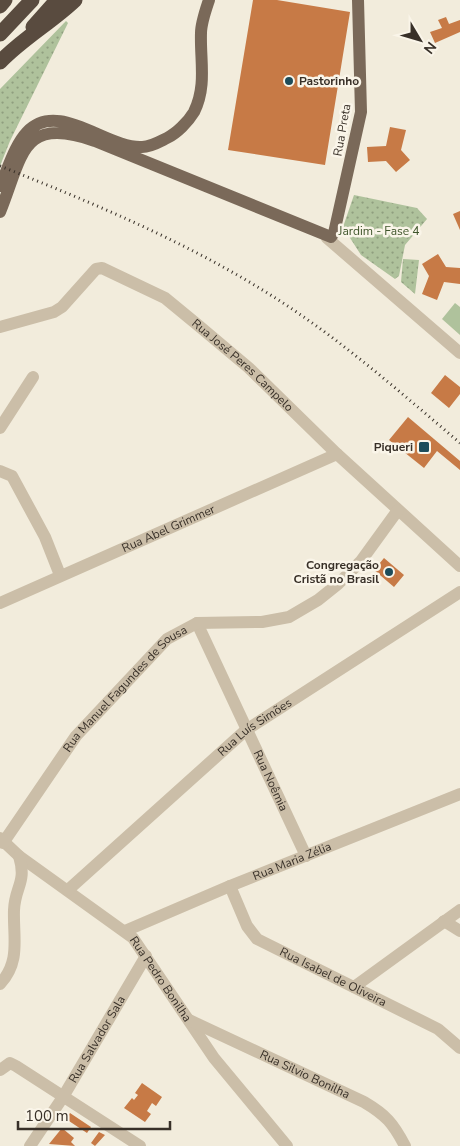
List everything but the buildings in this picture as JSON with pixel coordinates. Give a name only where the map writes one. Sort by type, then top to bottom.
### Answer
[{"type":"highway","points":[[0,6],[5,0]]},
{"type":"highway","points":[[0,23],[20,0]]},
{"type":"highway","points":[[0,34],[32,0]]},
{"type":"highway","points":[[0,62],[57,0]]},
{"type":"highway","points":[[11,50],[59,15],[75,0]]},
{"type":"main road","points":[[141,155],[171,136],[185,124],[194,112],[200,95],[203,71],[200,30],[209,0]]},
{"type":"main road","name":"Rua Preta","points":[[331,236],[361,112],[358,0]]},
{"type":"main road","points":[[0,186],[20,142],[28,131],[53,121],[80,126],[122,144],[141,155]]},
{"type":"main road","points":[[0,212],[25,149],[44,133],[74,134],[141,155],[331,236]]},
{"type":"street","points":[[331,236],[341,249],[460,353]]},
{"type":"street","name":"Rua José Peres Campelo","points":[[0,327],[54,312],[67,301],[92,271],[102,268],[148,289],[172,304],[249,368],[336,454],[460,566]]},
{"type":"street","points":[[0,428],[33,378]]},
{"type":"street","name":"Rua Abel Grimmer","points":[[0,603],[336,454]]},
{"type":"street","points":[[0,471],[12,476],[45,537],[60,575]]},
{"type":"street","name":"Rua Manuel Fagundes de Sousa","points":[[2,840],[76,736],[167,639],[197,623],[262,622],[290,617],[318,600],[338,584],[361,561],[398,510]]},
{"type":"street","name":"Rua Luís Simões","points":[[68,890],[246,730],[460,592]]},
{"type":"street","name":"Rua Noêmia","points":[[197,623],[306,856]]},
{"type":"street","name":"Rua Maria Zélia","points":[[125,931],[230,886],[460,794]]},
{"type":"street","name":"Rua Pedro Bonilha","points":[[2,840],[19,856],[125,931],[146,956],[214,1058],[287,1146]]},
{"type":"street","points":[[0,984],[9,974],[14,961],[16,947],[14,908],[22,885],[23,872],[19,856]]},
{"type":"street","points":[[22,885],[32,878],[50,878]]},
{"type":"street","name":"Rua Isabel de Oliveira","points":[[230,886],[247,926],[257,939],[438,1029],[460,1048]]},
{"type":"street","points":[[354,987],[460,910]]},
{"type":"street","points":[[444,921],[460,931]]},
{"type":"street","name":"Rua Salvador Sala","points":[[30,1146],[63,1097],[146,956]]},
{"type":"street","name":"Rua Silvio Bonilha","points":[[190,1020],[364,1102],[394,1124],[405,1146]]},
{"type":"street","points":[[0,1070],[10,1063],[16,1066],[140,1146]]},
{"type":"green space","points":[[66,21],[68,23],[10,141],[0,166],[0,89]]},
{"type":"green space","name":"Jardim - Fase 4","points":[[354,195],[417,208],[427,219],[405,245],[399,276],[395,279],[361,255],[343,227]]},
{"type":"green space","points":[[403,259],[419,260],[415,294],[401,282]]},
{"type":"green space","points":[[455,303],[460,307],[460,335],[442,319]]},
{"type":"railway","points":[[0,166],[77,197],[153,231],[263,290],[340,343],[460,443]]},
{"type":"place","name":"Pastorinho","points":[[289,81]]},
{"type":"place","name":"Piqueri","points":[[424,447]]},
{"type":"place","name":"Congregação Cristã no Brasil","points":[[389,572]]}]
